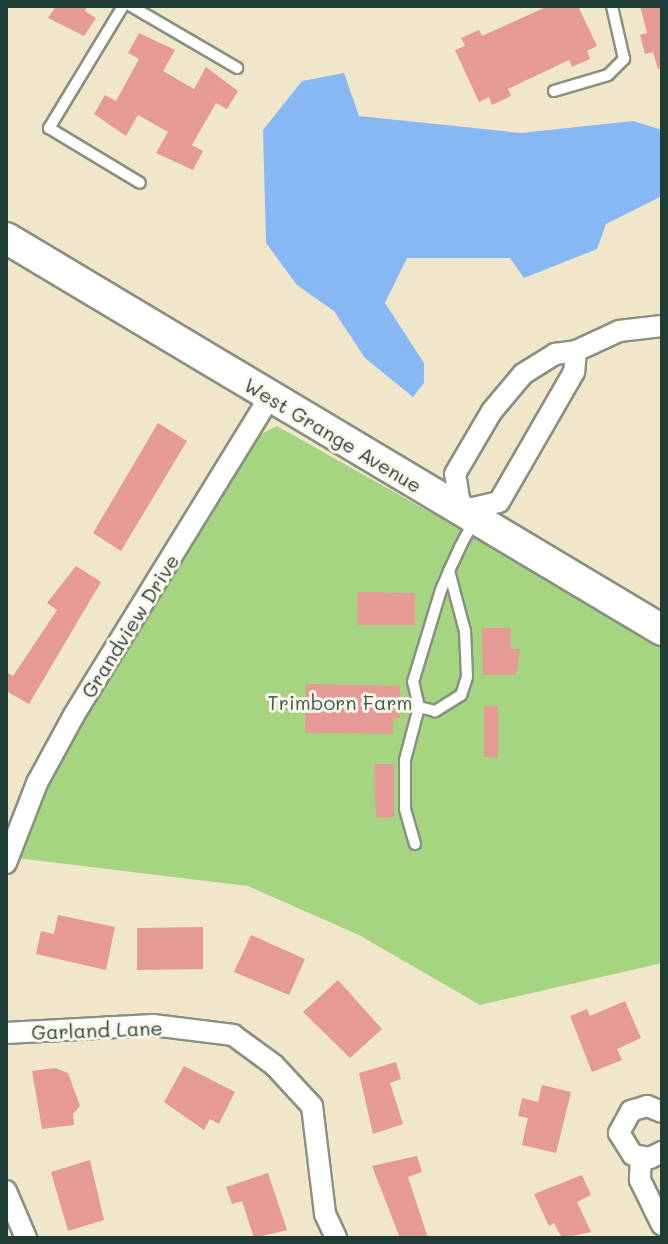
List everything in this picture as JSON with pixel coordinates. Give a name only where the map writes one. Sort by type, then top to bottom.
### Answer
[{"type":"street","name":"West Grange Avenue","points":[[6,238],[269,398],[662,630]]},
{"type":"street","points":[[576,351],[574,372],[499,502],[468,515],[455,474],[492,411],[523,374],[555,354],[576,351],[619,331],[662,326]]},
{"type":"street","name":"Grandview Drive","points":[[6,863],[37,783],[66,728],[269,398]]},
{"type":"street","name":"Garland Lane","points":[[6,1033],[153,1025],[233,1035],[274,1065],[312,1106],[325,1214],[336,1238]]},
{"type":"street","points":[[662,1112],[639,1107],[620,1125],[626,1149],[641,1158],[662,1152]]},
{"type":"street","points":[[641,1158],[640,1180],[662,1225]]},
{"type":"street","points":[[6,1191],[26,1238]]},
{"type":"lane","points":[[123,6],[49,128],[140,183]]},
{"type":"lane","points":[[131,6],[237,68]]},
{"type":"lane","points":[[554,91],[608,75],[624,59],[612,6]]},
{"type":"lane","points":[[415,844],[405,808],[405,760],[419,707],[413,682],[468,515]]},
{"type":"lane","points":[[419,707],[444,709],[461,695],[467,677],[465,631],[449,571]]},
{"type":"green space","name":"Trimborn Farm","points":[[277,426],[662,643],[662,963],[480,1005],[359,935],[248,886],[16,858],[48,780],[91,706],[257,436]]},
{"type":"water","points":[[344,73],[359,116],[521,133],[633,121],[662,130],[662,196],[606,224],[597,249],[524,278],[510,258],[407,258],[385,303],[424,363],[424,383],[413,397],[365,358],[334,311],[297,285],[266,243],[263,130],[302,81]]},
{"type":"building","points":[[56,6],[88,6],[85,11],[96,18],[84,36],[48,18]]},
{"type":"building","points":[[548,6],[578,6],[597,46],[587,51],[590,59],[572,67],[569,60],[508,89],[511,96],[492,105],[489,97],[479,102],[455,50],[465,46],[461,38],[479,30],[482,36]]},
{"type":"building","points":[[640,6],[662,6],[662,68],[658,69],[653,52],[645,54],[640,35],[647,33]]},
{"type":"building","points":[[139,33],[175,50],[163,71],[194,89],[206,67],[238,91],[227,109],[216,103],[192,145],[203,151],[193,170],[156,153],[168,132],[138,115],[126,136],[94,114],[105,95],[116,101],[139,59],[128,53]]},
{"type":"building","points":[[158,423],[187,441],[121,551],[93,533]]},
{"type":"building","points":[[76,566],[101,582],[29,704],[6,691],[6,672],[13,676],[57,610],[47,603]]},
{"type":"building","points":[[358,592],[415,593],[415,625],[357,625]]},
{"type":"building","points":[[482,628],[511,628],[511,649],[520,649],[516,675],[483,675]]},
{"type":"building","points":[[306,684],[400,686],[400,718],[393,718],[393,734],[305,733]]},
{"type":"building","points":[[484,706],[498,706],[498,757],[484,757]]},
{"type":"building","points":[[374,764],[394,764],[394,817],[376,818]]},
{"type":"building","points":[[58,915],[115,927],[106,970],[36,954],[41,931],[54,934]]},
{"type":"building","points":[[203,927],[203,969],[137,970],[137,928]]},
{"type":"building","points":[[251,935],[305,959],[289,995],[234,972]]},
{"type":"building","points":[[338,980],[382,1029],[350,1058],[303,1012]]},
{"type":"building","points":[[625,1001],[641,1038],[617,1049],[622,1060],[592,1072],[570,1016],[587,1009],[590,1016]]},
{"type":"building","points":[[396,1062],[401,1079],[390,1083],[403,1124],[373,1134],[359,1073]]},
{"type":"building","points":[[184,1066],[235,1092],[219,1124],[210,1119],[204,1130],[164,1102]]},
{"type":"building","points":[[55,1068],[68,1073],[80,1106],[73,1114],[74,1125],[42,1129],[32,1071]]},
{"type":"building","points":[[542,1085],[571,1092],[556,1153],[522,1145],[528,1118],[518,1116],[522,1098],[538,1102]]},
{"type":"building","points":[[417,1156],[422,1172],[408,1177],[428,1238],[400,1238],[372,1166]]},
{"type":"building","points":[[90,1160],[104,1220],[68,1231],[51,1172]]},
{"type":"building","points":[[268,1173],[287,1230],[254,1238],[242,1201],[232,1204],[226,1187]]},
{"type":"building","points":[[582,1175],[591,1195],[577,1202],[591,1232],[562,1238],[554,1223],[549,1226],[534,1194]]}]
